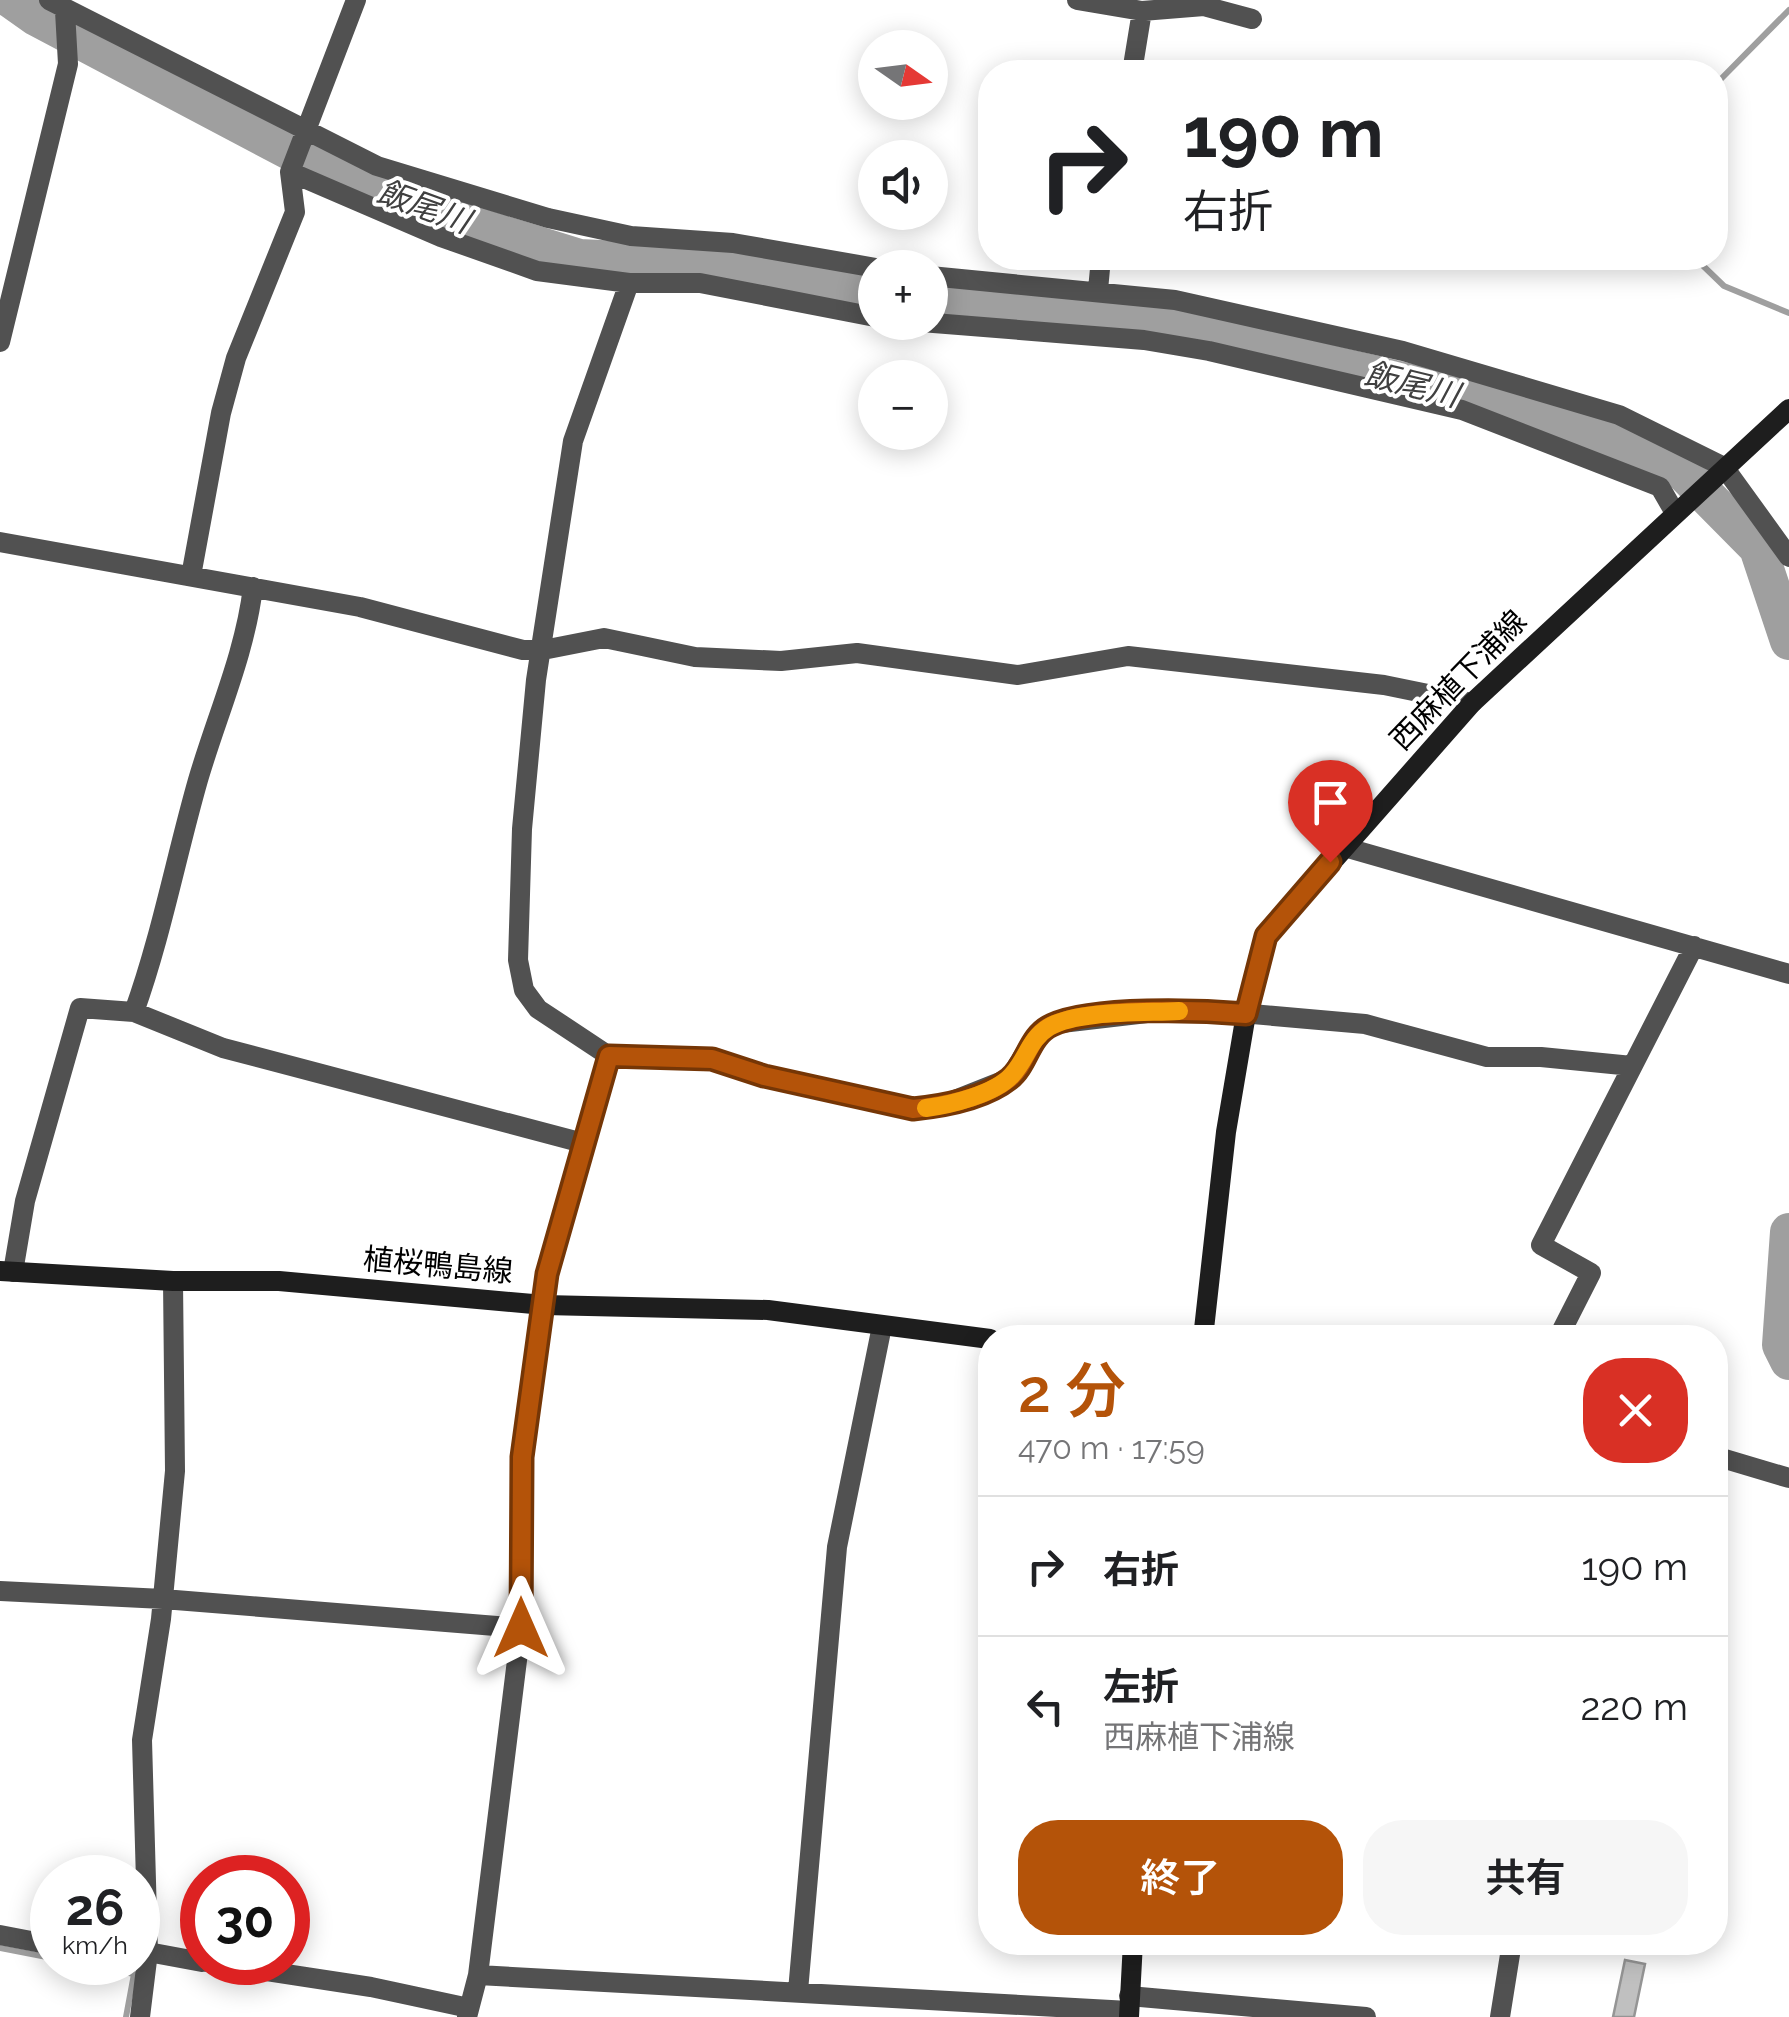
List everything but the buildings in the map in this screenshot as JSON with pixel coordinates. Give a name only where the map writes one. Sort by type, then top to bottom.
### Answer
[{"type":"main road","name":"西麻植下浦線","points":[[1204,1325],[1226,1132],[1246,1014],[1266,936],[1472,703],[1789,409]]},
{"type":"main road","name":"植桜鴨島線","points":[[6,1271],[173,1281],[279,1281],[544,1305],[768,1310],[978,1338]]},
{"type":"main road","points":[[1129,2008],[1132,1955]]},
{"type":"street","points":[[192,576],[221,413],[236,358],[295,212],[290,172],[356,0]]},
{"type":"street","points":[[1077,0],[1142,11],[1204,6],[1252,19]]},
{"type":"street","points":[[57,6],[112,30],[306,133],[377,166],[548,218],[631,236],[733,243],[858,265]]},
{"type":"street","points":[[0,342],[68,64],[57,6]]},
{"type":"street","points":[[1134,60],[1142,11]]},
{"type":"street","points":[[290,172],[441,237],[537,271],[629,283],[700,283],[858,315]]},
{"type":"street","points":[[1098,290],[1100,270]]},
{"type":"street","points":[[948,278],[1174,300],[1514,381],[1618,415],[1719,472],[1789,557]]},
{"type":"street","points":[[629,283],[573,441],[536,680],[522,830],[518,960],[524,990],[538,1009],[609,1056],[712,1059],[764,1076],[913,1109],[937,1106],[1010,1078],[1034,1038],[1052,1024],[1147,1013],[1246,1014],[1365,1024],[1488,1057],[1540,1057],[1632,1066]]},
{"type":"street","points":[[948,324],[1144,340],[1209,350],[1462,410],[1660,487],[1679,509]]},
{"type":"street","points":[[0,542],[360,607],[522,650],[543,650],[604,638],[695,657],[781,660],[858,653],[1018,675],[1128,656],[1200,667],[1384,684],[1472,703]]},
{"type":"street","points":[[134,1012],[198,779],[248,628],[253,587]]},
{"type":"street","points":[[1344,847],[1789,974]]},
{"type":"street","points":[[1564,1325],[1590,1273],[1540,1245],[1694,946]]},
{"type":"street","points":[[6,1271],[80,1008],[134,1012],[222,1048],[583,1143]]},
{"type":"street","points":[[310,1978],[372,1987],[468,2012],[478,1975],[521,1628],[522,1457],[551,1250],[609,1056]]},
{"type":"street","points":[[143,1855],[142,1740],[163,1599],[175,1470],[173,1281]]},
{"type":"street","points":[[798,1992],[837,1548],[882,1326]]},
{"type":"street","points":[[1728,1460],[1789,1478]]},
{"type":"street","points":[[0,1591],[163,1599],[521,1628]]},
{"type":"street","points":[[0,1935],[30,1940]]},
{"type":"street","points":[[1500,2017],[1510,1955]]},
{"type":"street","points":[[478,1975],[1366,2017]]},
{"type":"street","points":[[140,2017],[142,1985]]},
{"type":"waterway","name":"飯尾川","points":[[12,0],[36,17],[320,167],[486,229],[579,258],[686,263],[858,288]]},
{"type":"waterway","points":[[1728,72],[1789,10]]},
{"type":"waterway","points":[[1707,270],[1724,286],[1789,313]]},
{"type":"waterway","name":"飯尾川","points":[[948,300],[1158,323],[1445,391],[1612,440],[1679,468],[1758,548],[1789,641]]},
{"type":"waterway","name":"飯尾川","points":[[1789,1232],[1781,1345],[1789,1361]]},
{"type":"waterway","points":[[0,1948],[30,1954]]},
{"type":"waterway","points":[[126,2017],[132,1985]]},
{"type":"slow traffic","points":[[926,1108],[972,1096],[1010,1078],[1034,1038],[1052,1024],[1098,1016],[1179,1011]]},
{"type":"route","points":[[521,1628],[522,1457],[547,1274],[609,1056],[712,1059],[764,1076],[913,1109],[937,1106],[972,1096],[1010,1078],[1034,1038],[1052,1024],[1147,1013],[1206,1010],[1246,1014],[1266,936],[1330,862]]}]
